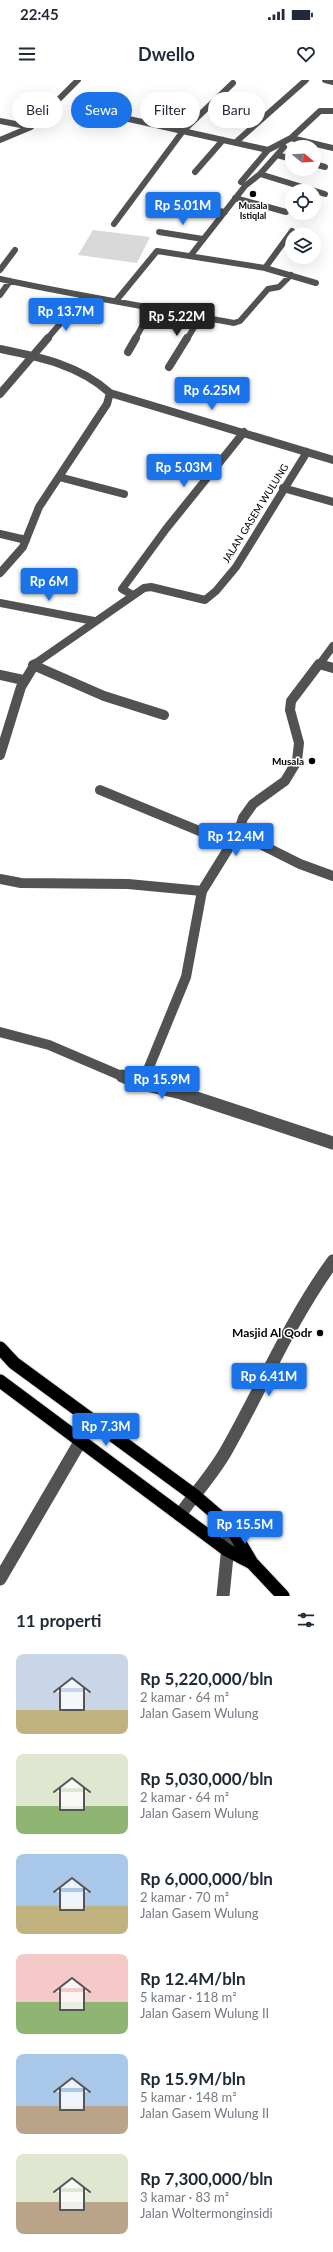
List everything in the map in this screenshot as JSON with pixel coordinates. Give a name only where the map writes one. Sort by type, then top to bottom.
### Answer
[{"type":"main road","points":[[0,1348],[14,1363],[194,1495],[230,1526],[252,1563],[283,1596]]},
{"type":"main road","points":[[0,1381],[227,1550],[252,1563]]},
{"type":"street","points":[[63,95],[78,80]]},
{"type":"street","points":[[236,142],[306,80]]},
{"type":"street","points":[[325,80],[333,82]]},
{"type":"street","points":[[114,224],[183,131],[233,83]]},
{"type":"street","points":[[241,182],[268,150],[291,138],[318,112],[325,110],[333,111]]},
{"type":"street","points":[[132,120],[268,150]]},
{"type":"street","points":[[0,121],[12,123]]},
{"type":"street","points":[[0,140],[27,128]]},
{"type":"street","points":[[291,138],[333,148]]},
{"type":"street","points":[[195,172],[224,140]]},
{"type":"street","points":[[191,255],[245,186],[260,174],[284,147]]},
{"type":"street","points":[[277,155],[285,157]]},
{"type":"street","points":[[321,166],[325,167]]},
{"type":"street","points":[[260,174],[325,194]]},
{"type":"street","points":[[235,198],[285,212]]},
{"type":"street","points":[[175,204],[225,212]]},
{"type":"street","points":[[159,232],[203,239]]},
{"type":"street","points":[[265,268],[285,241]]},
{"type":"street","points":[[0,270],[15,250]]},
{"type":"street","points":[[116,301],[157,251],[191,255],[265,268],[316,283]]},
{"type":"street","points":[[0,279],[83,297],[153,307],[227,322],[238,322],[268,289],[279,287],[291,275]]},
{"type":"street","points":[[0,295],[10,281]]},
{"type":"street","points":[[0,394],[83,297]]},
{"type":"street","points":[[128,352],[153,307]]},
{"type":"street","points":[[169,367],[201,316]]},
{"type":"street","points":[[0,349],[34,356],[78,369],[103,386],[110,393],[244,432],[333,460]]},
{"type":"street","points":[[0,573],[14,559],[26,540],[39,507],[106,404],[110,393]]},
{"type":"street","points":[[133,595],[122,589],[185,503],[244,432]]},
{"type":"street","name":"JALAN GASEM WULUNG","points":[[0,755],[15,702],[23,680],[33,664],[144,588],[151,588],[205,600],[211,596],[227,578],[249,546],[283,488],[307,452]]},
{"type":"street","points":[[59,477],[124,494]]},
{"type":"street","points":[[283,488],[333,502]]},
{"type":"street","points":[[0,534],[26,540]]},
{"type":"street","points":[[0,603],[94,621]]},
{"type":"street","points":[[142,1084],[186,977],[202,891],[238,833],[242,818],[253,804],[285,781],[298,761],[299,743],[290,710],[291,701],[333,646]]},
{"type":"street","points":[[33,664],[104,696],[164,715]]},
{"type":"street","points":[[319,664],[333,668]]},
{"type":"street","points":[[0,675],[23,680]]},
{"type":"street","points":[[100,790],[231,844]]},
{"type":"street","points":[[238,833],[300,864],[333,876]]},
{"type":"street","points":[[0,879],[21,883],[128,884],[202,891]]},
{"type":"street","points":[[0,1032],[49,1045],[142,1084],[181,1093],[333,1143]]},
{"type":"street","points":[[180,1515],[225,1453],[262,1385],[280,1345],[319,1278],[333,1261]]},
{"type":"street","points":[[0,1579],[80,1442]]},
{"type":"street","points":[[223,1596],[230,1526]]},
{"type":"shaded area","points":[[93,230],[150,237],[137,263],[78,255]]},
{"type":"place","name":"Musala Istiqlal","points":[[253,194]]},
{"type":"place","name":"Musala","points":[[312,761]]},
{"type":"place","name":"Masjid Al Qodr","points":[[320,1333]]}]
